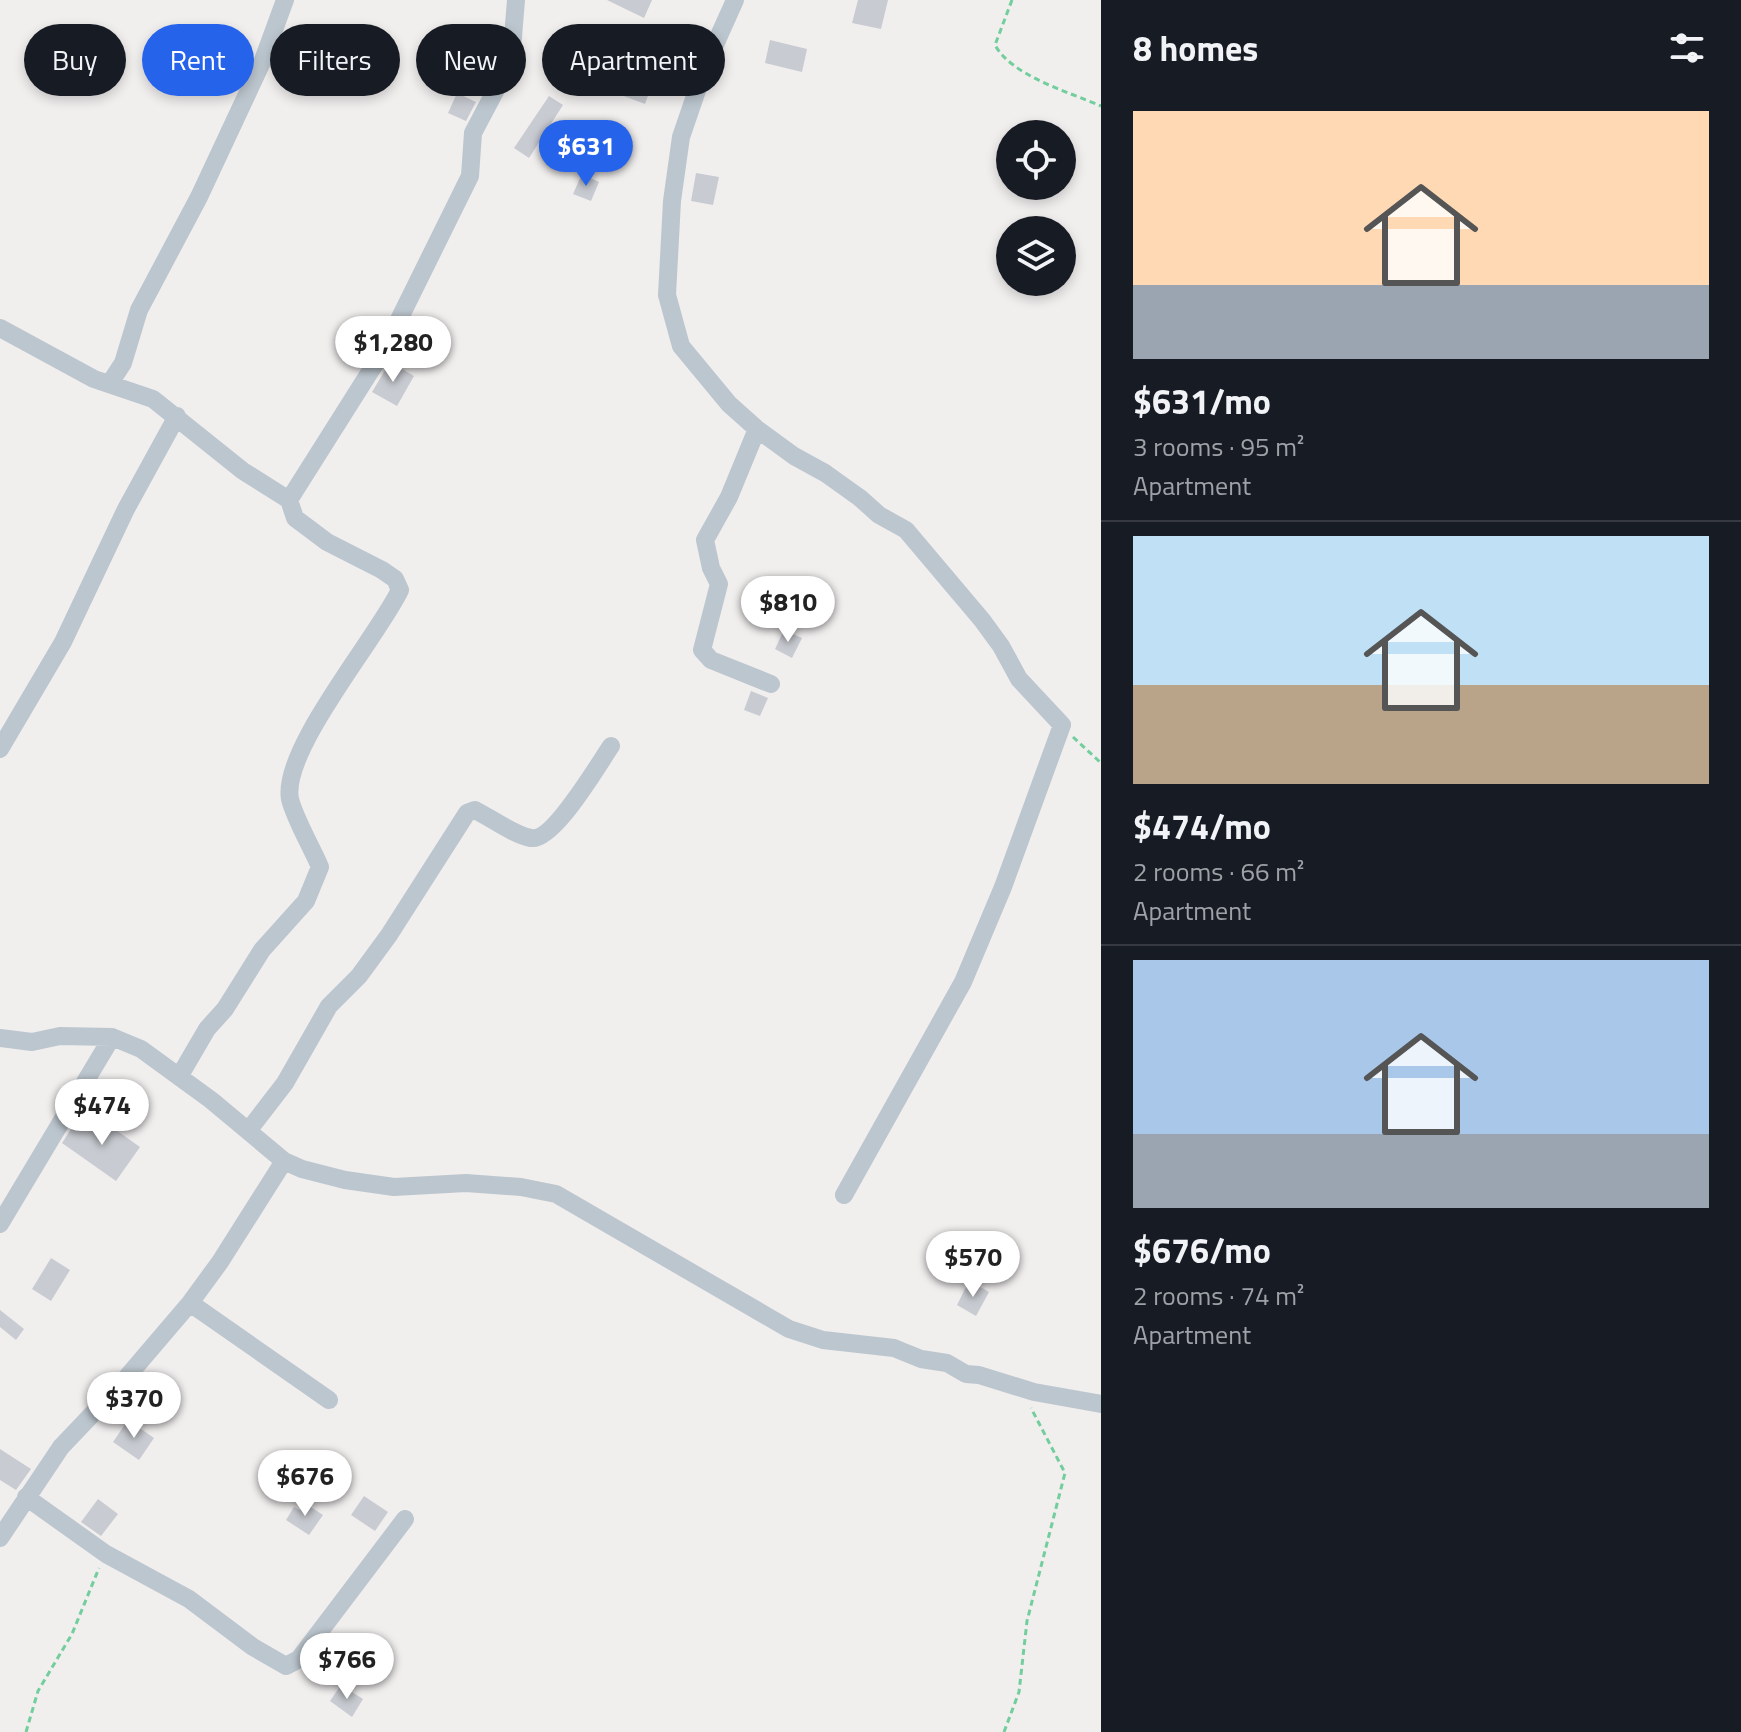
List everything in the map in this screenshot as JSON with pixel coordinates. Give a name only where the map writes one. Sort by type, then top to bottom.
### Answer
[{"type":"street","points":[[110,383],[123,363],[139,310],[199,197],[263,60],[285,0]]},
{"type":"street","points":[[289,500],[385,348],[470,176],[473,133],[511,61],[516,0]]},
{"type":"street","points":[[735,0],[705,67],[681,137],[672,201],[667,295],[681,346],[729,404],[757,429],[794,456],[849,489],[879,515],[906,530],[982,620],[1019,679],[1062,725],[1003,887],[963,982],[844,1195]]},
{"type":"street","points":[[0,328],[81,372],[153,399],[243,471],[289,500],[295,518],[327,542],[382,570],[395,579],[400,590],[320,713],[294,770],[290,798],[320,867],[306,901],[262,950],[225,1009],[207,1029],[179,1077]]},
{"type":"street","points":[[0,749],[63,642],[126,509],[177,416]]},
{"type":"street","points":[[757,429],[729,497],[705,540],[711,568],[719,584],[702,650],[711,660],[771,684]]},
{"type":"street","points":[[248,1131],[285,1083],[329,1006],[359,976],[389,935],[467,813],[475,810],[529,838],[540,838],[555,825],[611,746]]},
{"type":"street","points":[[0,1038],[32,1042],[60,1036],[112,1037],[141,1049],[284,1161],[302,1169],[345,1180],[394,1187],[466,1183],[521,1187],[556,1194],[789,1329],[823,1340],[894,1348],[921,1359],[947,1363],[966,1374],[1034,1392],[1101,1404]]},
{"type":"street","points":[[0,1224],[112,1037]]},
{"type":"street","points":[[0,1538],[61,1447],[120,1385],[190,1303],[284,1161]]},
{"type":"street","points":[[190,1303],[329,1400]]},
{"type":"street","points":[[26,1497],[106,1554],[189,1599],[253,1647],[286,1666],[299,1659],[405,1519]]},
{"type":"path","points":[[1012,0],[995,45],[1002,59],[1101,106]]},
{"type":"path","points":[[1062,725],[1101,763]]},
{"type":"path","points":[[1004,1732],[1019,1692],[1027,1621],[1065,1473],[1031,1410],[1034,1392]]},
{"type":"path","points":[[26,1732],[38,1691],[72,1634],[106,1554]]},
{"type":"building","points":[[607,0],[652,0],[644,18]]},
{"type":"building","points":[[858,0],[888,0],[881,29],[852,23]]},
{"type":"building","points":[[770,40],[807,49],[802,72],[765,63]]},
{"type":"building","points":[[456,96],[476,102],[466,121],[448,113]]},
{"type":"building","points":[[549,96],[563,105],[529,158],[514,148]]},
{"type":"building","points":[[624,96],[648,96],[645,104]]},
{"type":"building","points":[[696,173],[719,177],[713,205],[691,201]]},
{"type":"building","points":[[582,174],[599,182],[591,201],[573,194]]},
{"type":"building","points":[[390,362],[414,376],[397,406],[372,392]]},
{"type":"building","points":[[790,579],[810,589],[803,604],[782,594]]},
{"type":"building","points":[[784,630],[802,638],[792,658],[775,649]]},
{"type":"building","points":[[751,691],[768,698],[760,716],[744,710]]},
{"type":"building","points":[[79,1117],[100,1132],[106,1123],[140,1147],[116,1181],[62,1143]]},
{"type":"building","points":[[51,1258],[70,1270],[51,1301],[32,1289]]},
{"type":"building","points":[[975,1284],[989,1292],[976,1316],[957,1305],[966,1287],[971,1290]]},
{"type":"building","points":[[0,1310],[24,1329],[16,1340],[0,1327]]},
{"type":"building","points":[[128,1420],[154,1438],[139,1460],[113,1442]]},
{"type":"building","points":[[0,1449],[31,1469],[16,1490],[0,1480]]},
{"type":"building","points":[[364,1496],[388,1512],[375,1531],[351,1515]]},
{"type":"building","points":[[98,1499],[118,1514],[101,1536],[81,1522]]},
{"type":"building","points":[[305,1503],[323,1515],[309,1535],[286,1520],[294,1507],[300,1510]]},
{"type":"building","points":[[341,1685],[363,1699],[352,1717],[330,1701]]}]
